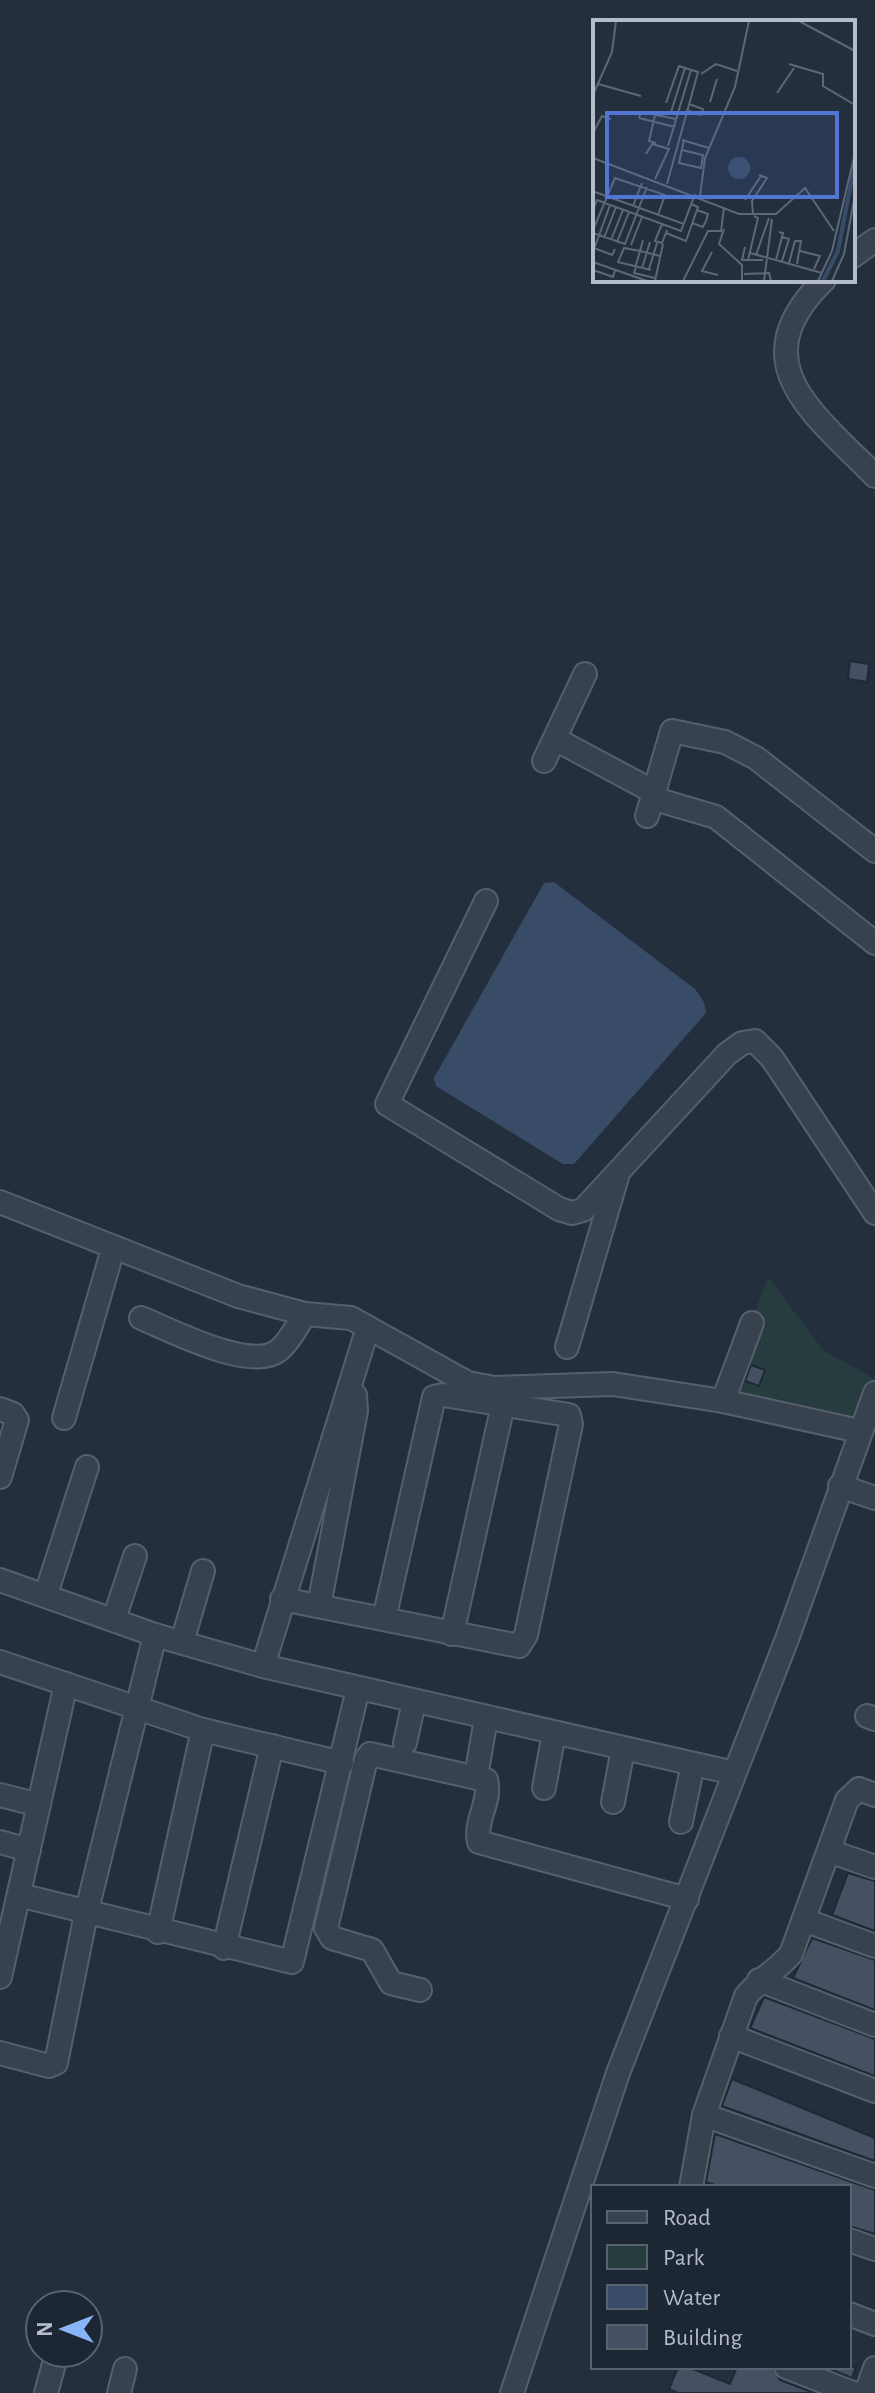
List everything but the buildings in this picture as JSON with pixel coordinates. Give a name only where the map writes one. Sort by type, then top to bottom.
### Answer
[{"type":"street","points":[[855,255],[875,240]]},
{"type":"street","points":[[822,282],[805,299],[784,341],[790,380],[875,476]]},
{"type":"street","points":[[544,761],[585,674]]},
{"type":"street","points":[[653,803],[672,731],[725,742],[756,758],[875,851]]},
{"type":"street","points":[[555,739],[653,803],[716,817],[875,943]]},
{"type":"street","points":[[486,901],[387,1104],[559,1209],[572,1213],[583,1210],[727,1054],[742,1043],[755,1041],[772,1058],[875,1213]]},
{"type":"street","points":[[567,1347],[618,1172]]},
{"type":"street","points":[[0,1202],[238,1296],[305,1314],[351,1318],[468,1383],[494,1388],[613,1384],[723,1401],[859,1431]]},
{"type":"street","points":[[64,1418],[113,1249]]},
{"type":"street","points":[[141,1318],[214,1348],[265,1358],[278,1351],[305,1314]]},
{"type":"street","points":[[723,1401],[752,1323]]},
{"type":"street","points":[[263,1666],[364,1340]]},
{"type":"street","points":[[319,1606],[356,1411],[352,1378]]},
{"type":"street","points":[[512,2393],[618,2073],[787,1639],[875,1393]]},
{"type":"street","points":[[282,1599],[519,1646],[526,1635],[571,1424],[569,1415],[443,1395],[434,1397],[384,1619]]},
{"type":"street","points":[[452,1634],[503,1405]]},
{"type":"street","points":[[0,1409],[13,1414],[17,1420],[0,1477]]},
{"type":"street","points":[[46,1594],[87,1467]]},
{"type":"street","points":[[840,1486],[875,1498]]},
{"type":"street","points":[[114,1619],[135,1556]]},
{"type":"street","points":[[182,1642],[203,1571]]},
{"type":"street","points":[[0,1580],[155,1635],[263,1666],[734,1773]]},
{"type":"street","points":[[0,2053],[54,2065],[86,1914],[155,1635]]},
{"type":"street","points":[[0,1665],[203,1730],[342,1763]]},
{"type":"street","points":[[0,1977],[66,1684]]},
{"type":"street","points":[[19,1895],[158,1932],[292,1962],[358,1689]]},
{"type":"street","points":[[405,1743],[414,1702]]},
{"type":"street","points":[[478,1765],[486,1718]]},
{"type":"street","points":[[158,1932],[203,1730]]},
{"type":"street","points":[[544,1788],[554,1733]]},
{"type":"street","points":[[224,1948],[272,1746]]},
{"type":"street","points":[[613,1802],[623,1749]]},
{"type":"street","points":[[420,1990],[391,1983],[372,1950],[332,1938],[326,1928],[362,1774],[370,1754],[486,1780],[488,1789],[477,1833],[479,1842],[687,1899]]},
{"type":"street","points":[[681,1822],[693,1764]]},
{"type":"street","points":[[696,2185],[704,2115],[746,1996],[759,1980],[773,1973],[791,1954],[853,1793],[859,1789],[875,1795]]},
{"type":"street","points":[[0,1795],[39,1805]]},
{"type":"street","points":[[0,1842],[29,1850]]},
{"type":"street","points":[[829,1851],[875,1867]]},
{"type":"street","points":[[804,1920],[875,1946]]},
{"type":"street","points":[[759,1980],[875,2025]]},
{"type":"street","points":[[731,2036],[875,2091]]},
{"type":"street","points":[[704,2115],[875,2176]]},
{"type":"street","points":[[851,2241],[875,2249]]},
{"type":"street","points":[[851,2315],[875,2324]]},
{"type":"street","points":[[866,2393],[875,2368]]},
{"type":"street","points":[[46,2393],[53,2369]]},
{"type":"street","points":[[119,2393],[125,2369]]},
{"type":"street","points":[[791,2369],[853,2393]]},
{"type":"green space","points":[[768,1277],[823,1350],[875,1379],[855,1434],[721,1405]]},
{"type":"water","points":[[554,882],[695,989],[704,1002],[706,1013],[574,1164],[563,1164],[436,1086],[434,1078],[544,883]]}]
